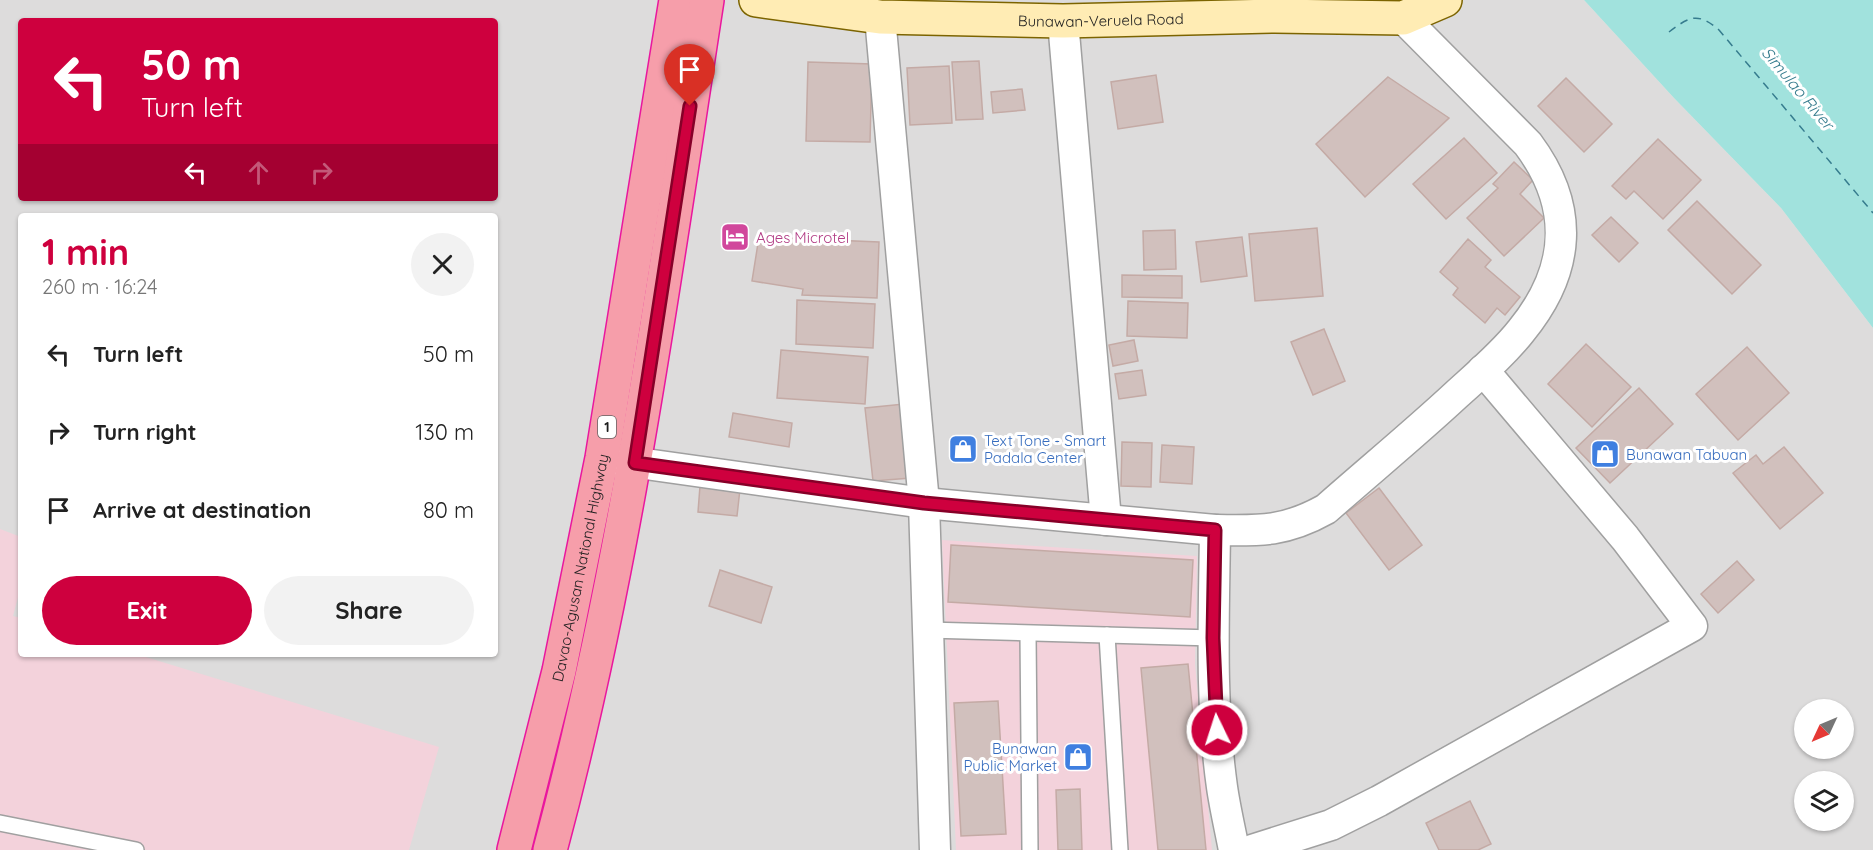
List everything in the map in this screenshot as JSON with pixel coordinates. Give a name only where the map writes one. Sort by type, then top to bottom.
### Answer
[{"type":"highway","name":"Davao-Agusan National Highway","points":[[550,850],[593,678],[635,463],[665,167],[676,0]]},
{"type":"highway","name":"Davao-Agusan National Highway","points":[[514,850],[560,671],[602,458],[665,167],[706,0]]},
{"type":"main road","name":"Bunawan-Veruela Road","points":[[756,0],[879,17],[1063,21],[1275,16],[1403,18],[1445,0]]},
{"type":"street","points":[[879,17],[924,503],[935,850]]},
{"type":"street","points":[[602,458],[924,503],[1215,530],[1263,531],[1306,521],[1326,509],[1483,370],[1521,332],[1541,303],[1555,272],[1561,243],[1561,217],[1552,184],[1541,162],[1528,144],[1403,18]]},
{"type":"street","points":[[1063,21],[1106,520]]},
{"type":"street","points":[[1252,850],[1331,825],[1379,801],[1692,626],[1625,538],[1483,370]]},
{"type":"street","points":[[1215,530],[1213,638],[1215,711],[1222,787],[1234,850]]},
{"type":"lane","points":[[928,630],[1213,638]]},
{"type":"lane","points":[[1028,634],[1030,850]]},
{"type":"lane","points":[[1107,635],[1120,850]]},
{"type":"lane","points":[[0,823],[101,847],[136,850]]},
{"type":"shaded area","points":[[0,0],[1584,0],[1674,98],[1781,208],[1873,328],[1873,850],[0,850]]},
{"type":"shaded area","points":[[0,529],[18,536],[18,597],[13,616],[18,617],[18,657],[146,657],[439,747],[409,850],[0,850]]},
{"type":"shaded area","name":"Bunawan Public Market","points":[[942,540],[1197,556],[1195,664],[1212,850],[956,850]]},
{"type":"water","name":"Simulao River","points":[[1584,0],[1873,0],[1873,328],[1781,208],[1674,98]]},
{"type":"building","points":[[979,61],[983,119],[956,120],[952,62]]},
{"type":"building","points":[[808,62],[872,64],[870,142],[806,141]]},
{"type":"building","points":[[949,66],[952,123],[910,125],[907,68]]},
{"type":"building","points":[[1156,75],[1163,122],[1118,129],[1111,82]]},
{"type":"building","points":[[1388,77],[1449,118],[1365,197],[1316,144]]},
{"type":"building","points":[[1566,78],[1612,124],[1584,152],[1538,106]]},
{"type":"building","points":[[1022,89],[1025,110],[993,113],[991,92]]},
{"type":"building","points":[[1464,138],[1497,173],[1446,219],[1413,184]]},
{"type":"building","points":[[1658,139],[1701,180],[1663,219],[1634,191],[1626,199],[1612,186]]},
{"type":"building","points":[[1514,162],[1533,180],[1520,194],[1544,218],[1504,256],[1467,218],[1498,188],[1493,184]]},
{"type":"building","points":[[1697,201],[1761,265],[1732,294],[1668,230]]},
{"type":"building","points":[[1611,217],[1638,243],[1619,262],[1592,235]]},
{"type":"building","points":[[1317,228],[1323,296],[1255,301],[1249,234]]},
{"type":"building","points":[[1175,230],[1176,269],[1144,270],[1143,231]]},
{"type":"building","points":[[759,237],[879,242],[877,298],[802,295],[803,289],[752,281]]},
{"type":"building","points":[[1242,237],[1247,276],[1201,282],[1196,242]]},
{"type":"building","points":[[1468,239],[1491,260],[1485,267],[1520,297],[1505,315],[1497,308],[1485,323],[1453,295],[1458,288],[1440,272]]},
{"type":"building","points":[[1122,275],[1182,276],[1182,298],[1122,297]]},
{"type":"building","points":[[797,300],[875,304],[873,348],[796,344]]},
{"type":"building","points":[[1128,301],[1188,303],[1187,338],[1127,336]]},
{"type":"building","points":[[1324,329],[1345,381],[1313,395],[1291,342]]},
{"type":"building","points":[[1134,340],[1138,361],[1113,366],[1109,345]]},
{"type":"building","points":[[1586,344],[1631,387],[1592,427],[1548,384]]},
{"type":"building","points":[[1747,347],[1789,393],[1738,440],[1696,394]]},
{"type":"building","points":[[781,350],[868,357],[865,404],[777,398]]},
{"type":"building","points":[[1142,370],[1146,395],[1119,399],[1115,374]]},
{"type":"building","points":[[1639,388],[1673,424],[1610,483],[1576,448]]},
{"type":"building","points":[[904,404],[911,478],[873,481],[865,408]]},
{"type":"building","points":[[733,413],[792,423],[789,447],[729,437]]},
{"type":"building","points":[[1122,442],[1152,443],[1151,487],[1121,486]]},
{"type":"building","points":[[1162,445],[1194,447],[1192,484],[1160,482]]},
{"type":"building","points":[[1784,447],[1823,493],[1780,529],[1733,473],[1756,455],[1763,464]]},
{"type":"building","points":[[700,486],[740,489],[737,516],[698,512]]},
{"type":"building","points":[[1379,488],[1422,545],[1389,570],[1346,513]]},
{"type":"building","points":[[951,545],[1193,560],[1190,617],[948,602]]},
{"type":"building","points":[[1737,561],[1754,580],[1718,613],[1701,594]]},
{"type":"building","points":[[720,570],[772,587],[761,623],[709,606]]},
{"type":"building","points":[[1188,664],[1206,850],[1158,850],[1141,668]]},
{"type":"building","points":[[998,701],[1006,834],[961,836],[954,703]]},
{"type":"building","points":[[1080,789],[1082,850],[1058,850],[1056,790]]},
{"type":"building","points":[[1470,801],[1491,844],[1478,850],[1439,850],[1426,823]]},
{"type":"ferry route","points":[[1669,32],[1683,22],[1694,18],[1705,20],[1719,30],[1873,213]]},
{"type":"place","name":"Ages Microtel","points":[[735,237]]},
{"type":"place","name":"Text Tone - Smart Padala Center","points":[[963,449]]},
{"type":"place","name":"Bunawan Tabuan","points":[[1605,454]]},
{"type":"place","name":"Bunawan Public Market","points":[[1078,757]]},
{"type":"route","points":[[690,106],[635,463],[924,503],[1215,530],[1213,638],[1217,730]]}]
